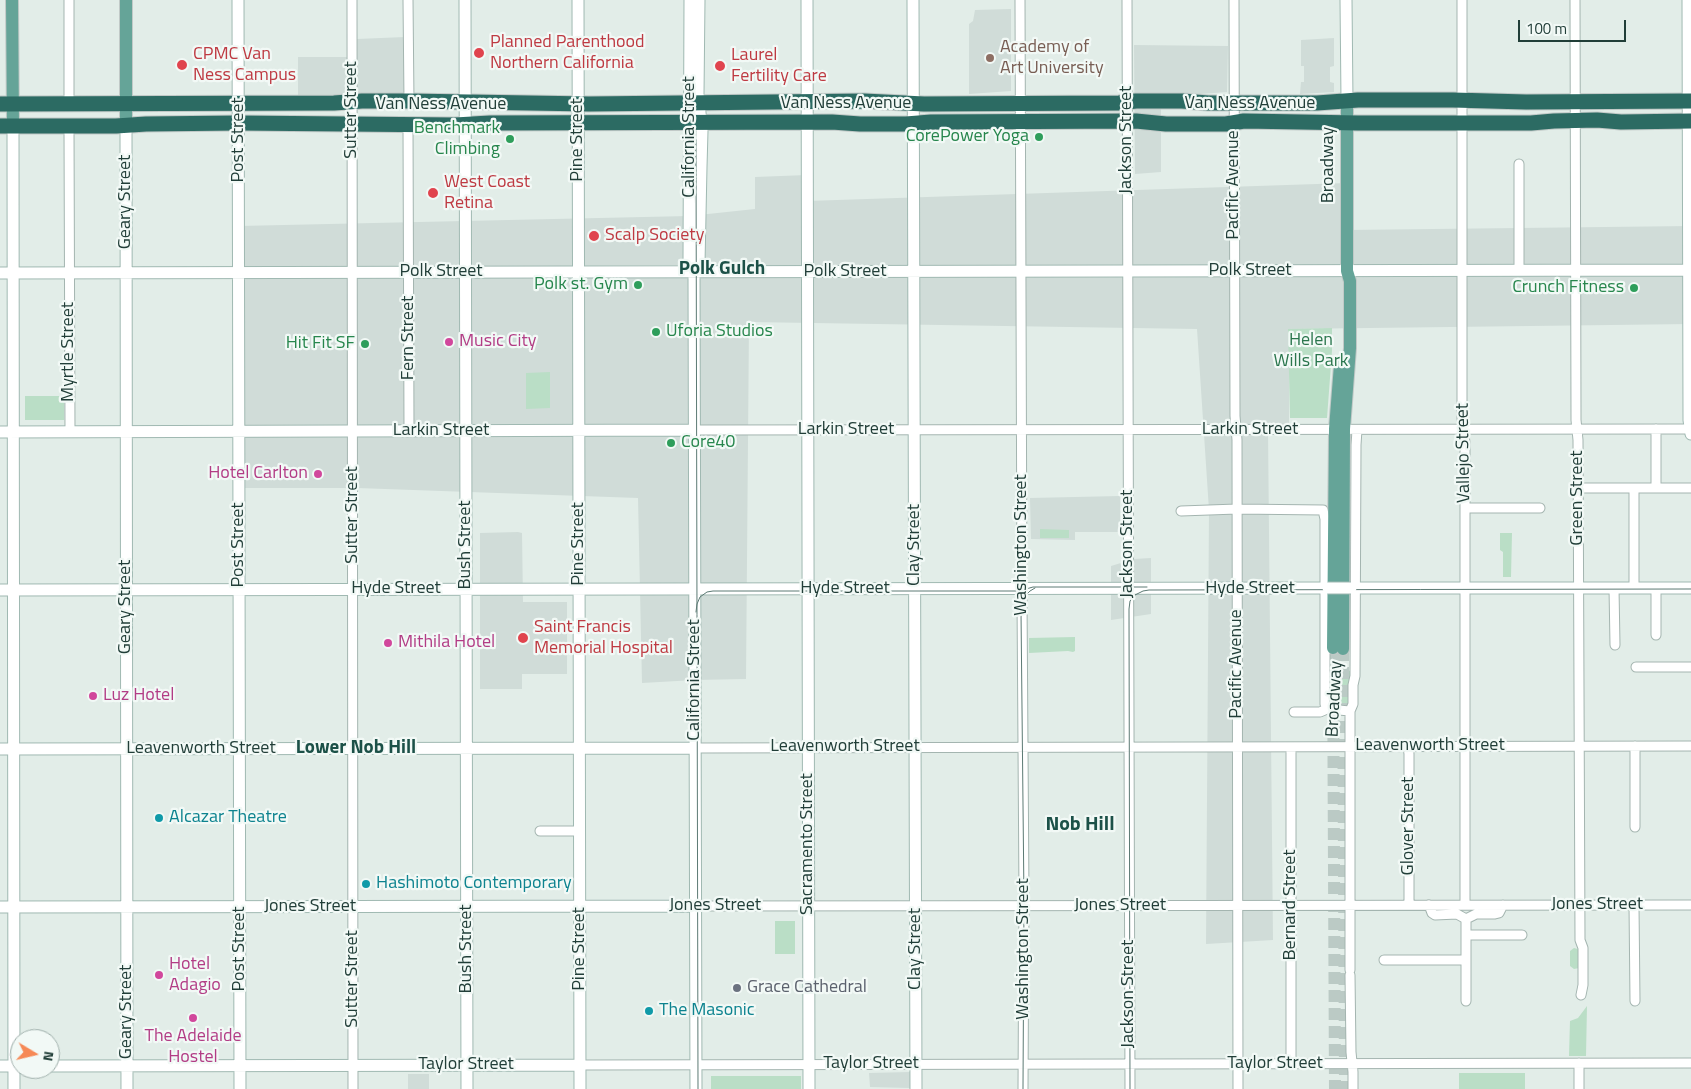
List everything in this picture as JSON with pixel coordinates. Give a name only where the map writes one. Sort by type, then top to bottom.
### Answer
[{"type":"highway","name":"Van Ness Avenue","points":[[6,104],[238,104],[409,101],[578,104],[864,101],[913,104],[1173,101],[1234,103],[1347,100],[1690,101]]},
{"type":"highway","name":"Van Ness Avenue","points":[[6,126],[69,127],[238,123],[465,125],[695,122],[914,124],[931,122],[1128,122],[1166,124],[1286,121],[1462,123],[1690,121]]},
{"type":"main road","points":[[6,126],[12,0]]},
{"type":"main road","points":[[126,0],[126,126]]},
{"type":"main road","name":"Broadway","points":[[1338,649],[1340,429],[1350,348],[1350,280],[1347,271],[1347,100]]},
{"type":"street","points":[[69,0],[69,104]]},
{"type":"street","name":"Post Street","points":[[238,0],[240,1089]]},
{"type":"street","name":"Sutter Street","points":[[352,0],[354,1089]]},
{"type":"street","points":[[408,0],[409,101]]},
{"type":"street","name":"Bush Street","points":[[465,0],[467,1089]]},
{"type":"street","name":"Pine Street","points":[[578,0],[580,1089]]},
{"type":"street","name":"California Street","points":[[690,0],[699,263],[694,272],[696,1089]]},
{"type":"street","name":"California Street","points":[[694,103],[699,0]]},
{"type":"street","name":"Sacramento Street","points":[[807,0],[809,1089]]},
{"type":"street","name":"Clay Street","points":[[913,0],[916,1089]]},
{"type":"street","name":"Washington Street","points":[[1020,0],[1024,747],[1023,1089]]},
{"type":"street","name":"Jackson Street","points":[[1127,0],[1130,1089]]},
{"type":"street","name":"Pacific Avenue","points":[[1234,0],[1234,271],[1236,430],[1238,440],[1238,1089]]},
{"type":"street","name":"Broadway","points":[[1346,0],[1347,100]]},
{"type":"street","name":"Vallejo Street","points":[[1462,0],[1462,418],[1466,443],[1466,905]]},
{"type":"street","name":"Green Street","points":[[1575,0],[1580,940],[1583,948],[1583,985],[1580,995]]},
{"type":"street","points":[[1688,0],[1690,101],[1689,420],[1691,431]]},
{"type":"street","name":"Fern Street","points":[[408,125],[409,431]]},
{"type":"street","points":[[6,126],[13,273],[14,907],[16,1029]]},
{"type":"street","name":"Geary Street","points":[[126,126],[127,1089]]},
{"type":"street","name":"Myrtle Street","points":[[69,127],[70,432]]},
{"type":"street","points":[[1520,164],[1520,270]]},
{"type":"street","name":"Polk Street","points":[[0,273],[1690,270]]},
{"type":"street","name":"Larkin Street","points":[[0,432],[1340,429],[1656,429],[1691,431]]},
{"type":"street","points":[[1656,429],[1656,488]]},
{"type":"street","name":"Broadway","points":[[1353,1089],[1350,972],[1350,710],[1353,704],[1355,676],[1354,588],[1356,445],[1358,430]]},
{"type":"street","points":[[1578,488],[1691,488]]},
{"type":"street","points":[[1634,488],[1634,588]]},
{"type":"street","points":[[1465,508],[1540,508]]},
{"type":"street","points":[[1181,511],[1238,509]]},
{"type":"street","name":"Broadway","points":[[1238,509],[1323,510],[1325,519],[1327,589],[1325,704],[1327,710]]},
{"type":"street","points":[[1614,588],[1615,645]]},
{"type":"street","points":[[1656,588],[1656,635]]},
{"type":"street","name":"Hyde Street","points":[[0,590],[1691,588]]},
{"type":"street","points":[[1636,667],[1691,667]]},
{"type":"street","points":[[1294,712],[1350,710]]},
{"type":"street","name":"Glover Street","points":[[1408,746],[1409,905]]},
{"type":"street","points":[[1635,746],[1635,828]]},
{"type":"street","name":"Leavenworth Street","points":[[0,749],[1691,746]]},
{"type":"street","name":"Bernard Street","points":[[1291,747],[1292,1064]]},
{"type":"street","points":[[540,831],[580,831]]},
{"type":"street","name":"Jones Street","points":[[1430,905],[1432,914],[1457,914],[1466,918],[1476,914],[1499,913],[1502,905]]},
{"type":"street","points":[[1634,905],[1635,1001]]},
{"type":"street","name":"Jones Street","points":[[0,907],[1691,905]]},
{"type":"street","points":[[1466,918],[1466,1001]]},
{"type":"street","points":[[1466,935],[1522,935]]},
{"type":"street","points":[[1384,960],[1466,960]]},
{"type":"street","name":"Taylor Street","points":[[60,1066],[1691,1063]]},
{"type":"street","points":[[1579,1064],[1579,1089]]},
{"type":"shaded area","name":"Academy of Art University","points":[[1011,9],[1011,91],[969,94],[969,24],[973,21],[975,10]]},
{"type":"shaded area","points":[[405,37],[405,98],[298,98],[298,57],[357,57],[357,39]]},
{"type":"shaded area","points":[[1334,38],[1334,66],[1330,67],[1330,82],[1334,83],[1334,92],[1300,94],[1301,82],[1304,82],[1304,66],[1301,66],[1301,40]]},
{"type":"shaded area","points":[[1134,45],[1228,46],[1227,92],[1161,97],[1161,172],[1135,174]]},
{"type":"shaded area","points":[[807,175],[807,201],[1347,183],[1347,230],[1691,226],[1691,324],[1289,329],[1289,429],[1268,430],[1273,940],[1206,944],[1209,510],[1197,329],[749,322],[746,679],[642,683],[638,498],[357,488],[239,488],[239,226],[689,216],[755,209],[755,177]]},
{"type":"shaded area","points":[[1120,496],[1120,532],[1075,532],[1075,540],[1031,539],[1030,498]]},
{"type":"shaded area","name":"Saint Francis Memorial Hospital","points":[[480,533],[522,533],[523,602],[567,602],[567,674],[522,674],[522,689],[480,689]]},
{"type":"shaded area","points":[[1151,558],[1151,614],[1111,620],[1111,566],[1134,559]]},
{"type":"shaded area","points":[[910,1072],[910,1088],[870,1087],[869,1073]]},
{"type":"shaded area","points":[[408,1074],[429,1074],[429,1089],[408,1089]]},
{"type":"green space","name":"Helen Wills Park","points":[[1332,328],[1327,418],[1290,418],[1288,329]]},
{"type":"green space","points":[[550,372],[550,408],[526,409],[526,373]]},
{"type":"green space","points":[[25,396],[64,396],[64,420],[25,420]]},
{"type":"green space","points":[[1040,529],[1069,530],[1069,538],[1040,538]]},
{"type":"green space","points":[[1500,533],[1512,533],[1511,577],[1503,577],[1503,552],[1500,550]]},
{"type":"green space","points":[[1075,637],[1075,651],[1073,652],[1029,653],[1029,638]]},
{"type":"green space","points":[[1351,671],[1351,705],[1331,707],[1333,678],[1332,676],[1329,677],[1329,672]]},
{"type":"green space","points":[[775,921],[795,921],[795,954],[775,954]]},
{"type":"green space","points":[[1574,948],[1581,950],[1579,968],[1574,969],[1570,966],[1570,951]]},
{"type":"green space","points":[[1587,1006],[1586,1056],[1569,1056],[1570,1021],[1578,1018]]},
{"type":"green space","points":[[1459,1073],[1525,1073],[1525,1089],[1459,1089]]},
{"type":"green space","points":[[711,1076],[801,1076],[801,1089],[711,1089]]},
{"type":"tunnel","points":[[1333,648],[1335,1089]]},
{"type":"tunnel","points":[[1343,649],[1345,1089]]},
{"type":"tram line","points":[[696,140],[698,1089]]},
{"type":"tram line","points":[[696,612],[700,597],[707,592],[713,591],[1019,591],[1033,587],[1147,587]]},
{"type":"tram line","points":[[1023,1089],[1024,901],[1021,612],[1025,596],[1035,588]]},
{"type":"tram line","points":[[1130,1089],[1129,609],[1130,601],[1135,595],[1149,590],[1691,589]]},
{"type":"place","name":"Planned Parenthood Northern California","points":[[479,53]]},
{"type":"place","name":"Academy of Art University","points":[[990,58]]},
{"type":"place","name":"CPMC Van Ness Campus","points":[[182,65]]},
{"type":"place","name":"Laurel Fertility Care","points":[[720,66]]},
{"type":"place","name":"CorePower Yoga","points":[[1039,137]]},
{"type":"place","name":"Benchmark Climbing","points":[[510,139]]},
{"type":"place","name":"West Coast Retina","points":[[433,193]]},
{"type":"place","name":"Scalp Society","points":[[594,236]]},
{"type":"place","name":"Polk st. Gym","points":[[638,285]]},
{"type":"place","name":"Crunch Fitness","points":[[1634,288]]},
{"type":"place","name":"Uforia Studios","points":[[656,332]]},
{"type":"place","name":"Music City","points":[[449,342]]},
{"type":"place","name":"Hit Fit SF","points":[[365,344]]},
{"type":"place","name":"Core40","points":[[671,443]]},
{"type":"place","name":"Hotel Carlton","points":[[318,474]]},
{"type":"place","name":"Saint Francis Memorial Hospital","points":[[523,638]]},
{"type":"place","name":"Mithila Hotel","points":[[388,643]]},
{"type":"place","name":"Luz Hotel","points":[[93,696]]},
{"type":"place","name":"Alcazar Theatre","points":[[159,818]]},
{"type":"place","name":"Hashimoto Contemporary","points":[[366,884]]},
{"type":"place","name":"Hotel Adagio","points":[[159,975]]},
{"type":"place","name":"Grace Cathedral","points":[[737,988]]},
{"type":"place","name":"The Masonic","points":[[649,1011]]},
{"type":"place","name":"The Adelaide Hostel","points":[[193,1018]]},
{"type":"district","name":"Polk Gulch","points":[[722,269]]},
{"type":"district","name":"Lower Nob Hill","points":[[356,748]]},
{"type":"district","name":"Nob Hill","points":[[1080,825]]}]
